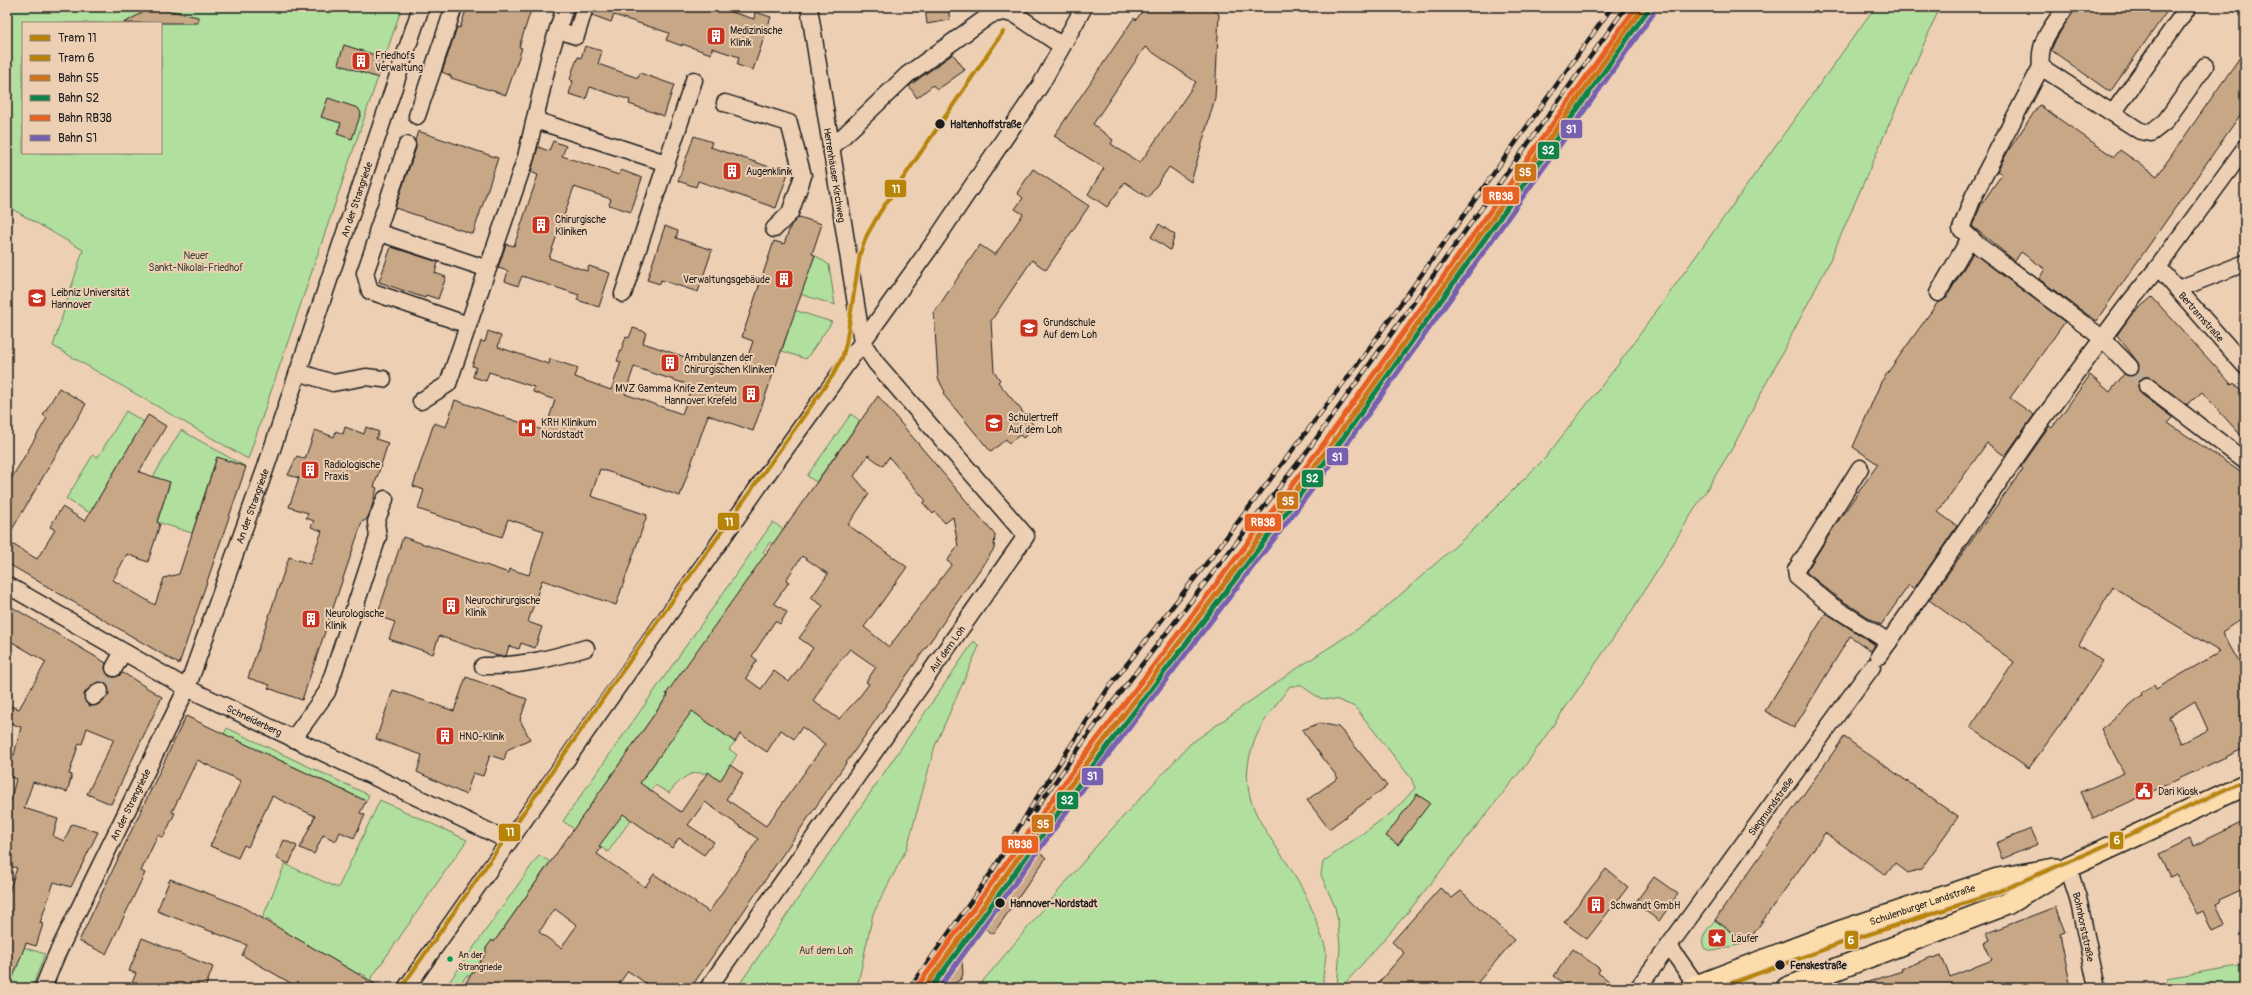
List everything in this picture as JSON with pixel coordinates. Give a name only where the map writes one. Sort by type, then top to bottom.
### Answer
[{"type":"main road","name":"Schulenburger Landstraße","points":[[1787,988],[2007,904],[2068,867],[2245,785]]},
{"type":"main road","name":"Schulenburger Landstraße","points":[[1694,987],[1836,933],[1998,879],[2068,867]]},
{"type":"street","name":"An der Strangriede","points":[[43,988],[56,956],[187,688],[298,372],[421,7]]},
{"type":"street","points":[[417,116],[454,7]]},
{"type":"street","points":[[421,401],[448,384],[526,157],[550,54],[565,7]]},
{"type":"street","points":[[558,30],[576,36],[586,7]]},
{"type":"street","name":"Herrenhäuser Kirchweg","points":[[810,7],[862,342]]},
{"type":"street","points":[[406,988],[862,342],[935,241],[1040,86],[1084,7]]},
{"type":"street","points":[[2066,7],[2042,42],[2040,54],[2042,67],[1974,195],[1961,229],[1970,238],[2102,338],[2130,367]]},
{"type":"street","points":[[2112,113],[2188,7]]},
{"type":"street","points":[[831,148],[907,75],[990,15],[1004,12],[1016,15],[1062,46]]},
{"type":"street","points":[[2042,67],[2140,131],[2151,133],[2164,123],[2205,66]]},
{"type":"street","points":[[623,294],[694,80]]},
{"type":"street","points":[[725,103],[789,123],[803,176],[790,213],[774,229]]},
{"type":"street","points":[[535,120],[666,164]]},
{"type":"street","points":[[407,145],[377,232],[379,233],[365,273],[370,291],[468,326]]},
{"type":"street","name":"Siegmundstraße","points":[[1638,988],[1875,662],[2039,424],[2102,338],[2158,267],[2245,148]]},
{"type":"street","points":[[379,233],[488,269]]},
{"type":"street","points":[[1938,293],[1970,238]]},
{"type":"street","points":[[2178,289],[2245,263]]},
{"type":"street","name":"Bertramstraße","points":[[2158,267],[2245,366]]},
{"type":"street","name":"Auf dem Loh","points":[[708,988],[1026,536],[876,363],[862,342]]},
{"type":"street","points":[[298,372],[333,383],[366,377],[382,379]]},
{"type":"street","points":[[2147,386],[2245,461]]},
{"type":"street","points":[[1860,468],[1796,570],[1797,577],[1832,606],[1889,642]]},
{"type":"street","points":[[293,739],[326,692],[378,538],[376,522],[385,499]]},
{"type":"street","name":"Schneiderberg","points":[[7,585],[187,688],[509,841]]},
{"type":"street","points":[[483,666],[505,666],[553,658],[586,648]]},
{"type":"street","points":[[114,668],[123,652]]},
{"type":"street","name":"Bohnhorststraße","points":[[2068,867],[2078,898],[2097,988]]},
{"type":"street","points":[[1669,946],[1694,987]]},
{"type":"green space","name":"Neuer Sankt-Nikolai-Friedhof","points":[[7,7],[402,7],[248,459],[53,346],[83,250],[7,206]]},
{"type":"green space","points":[[1875,7],[1940,7],[1827,267],[1733,447],[1628,617],[1527,763],[1408,912],[1341,988],[1337,988],[1340,948],[1338,922],[1335,907],[1321,875],[1323,862],[1395,810],[1415,788],[1411,778],[1355,707],[1338,700],[1319,698],[1302,686],[1290,686],[1268,715],[1255,739],[1248,767],[1248,784],[1251,800],[1257,815],[1298,881],[1315,917],[1326,950],[1323,979],[1324,988],[977,988],[1099,843],[1190,744],[1290,673],[1373,619],[1469,534],[1545,458],[1617,366]]},
{"type":"green space","points":[[815,255],[829,265],[835,305],[800,294]]},
{"type":"green space","points":[[794,310],[832,322],[806,359],[782,351]]},
{"type":"green space","points":[[126,411],[144,422],[98,499],[121,531],[66,499],[93,455],[98,457]]},
{"type":"green space","points":[[851,414],[860,421],[816,482],[807,476]]},
{"type":"green space","points":[[181,430],[246,467],[217,457],[192,533],[157,522],[170,483],[153,477]]},
{"type":"green space","points":[[773,522],[784,530],[774,544],[770,542],[763,552],[766,555],[574,829],[563,821]]},
{"type":"green space","name":"Auf dem Loh","points":[[974,641],[979,646],[935,746],[907,848],[873,914],[857,988],[737,988]]},
{"type":"green space","points":[[693,708],[703,716],[702,718],[735,742],[729,749],[737,755],[720,781],[705,773],[698,773],[692,774],[680,781],[669,793],[655,785],[608,852],[598,845],[613,827],[626,803]]},
{"type":"green space","points":[[227,728],[369,795],[366,801],[224,734]]},
{"type":"green space","points":[[380,800],[467,840],[370,980],[365,978],[366,976],[359,973],[358,974],[273,925],[273,923],[267,919],[266,921],[262,919],[285,864],[338,888]]},
{"type":"green space","points":[[539,855],[550,862],[494,942],[492,940],[487,952],[470,976],[466,976],[460,985],[462,988],[445,988]]},
{"type":"green space","points":[[1715,920],[1747,943],[1714,951],[1705,949],[1703,945],[1703,937]]},
{"type":"green space","points":[[7,942],[45,954],[32,988],[7,988]]},
{"type":"green space","points":[[2245,965],[2245,988],[2171,988],[2166,978]]},
{"type":"building","points":[[152,7],[163,7],[162,9],[198,17],[198,23],[126,22]]},
{"type":"building","points":[[467,7],[532,7],[519,47],[522,48],[506,95],[451,78],[451,76],[442,72],[457,27],[460,28]]},
{"type":"building","name":"Medizinische Klinik","points":[[594,7],[726,7],[725,10],[754,19],[755,12],[771,17],[753,70],[737,65],[739,57],[712,48],[711,54],[666,40],[669,33],[614,15],[611,22],[592,15]]},
{"type":"building","points":[[925,7],[948,7],[950,20],[927,24]]},
{"type":"building","points":[[1145,7],[1209,7],[1219,14],[1215,98],[1191,182],[1169,167],[1148,198],[1125,182],[1107,207],[1088,194],[1104,168],[1054,136],[1134,18],[1136,20]],"holes":[[[1145,47],[1196,82],[1140,163],[1111,144],[1113,140],[1093,124]]]},
{"type":"building","points":[[2075,7],[2170,7],[2110,92],[2051,50]]},
{"type":"building","name":"Friedhofs Verwaltung","points":[[344,45],[384,58],[378,78],[338,64]]},
{"type":"building","points":[[585,46],[602,51],[598,64],[638,78],[640,73],[674,85],[664,116],[629,104],[630,100],[590,87],[586,99],[569,94],[573,81],[570,80],[573,69],[578,57],[581,58]]},
{"type":"building","points":[[2245,50],[2245,108],[2096,321],[2039,279],[2045,269],[2021,252],[2015,261],[1972,226],[1981,205],[2002,174],[1997,171],[2010,148],[2039,105],[2114,157],[2120,150],[2157,176]]},
{"type":"building","points":[[953,54],[965,70],[937,90],[933,85],[917,98],[909,86]]},
{"type":"building","points":[[328,98],[358,108],[361,113],[352,139],[337,134],[341,123],[321,117]]},
{"type":"building","points":[[418,131],[498,158],[473,234],[395,208],[416,148],[415,140]]},
{"type":"building","name":"Augenklinik","points":[[694,136],[712,142],[710,147],[788,173],[776,208],[698,181],[696,187],[678,181]]},
{"type":"building","name":"Chirurgische Kliniken","points":[[553,141],[566,146],[562,156],[619,175],[621,170],[642,178],[631,212],[609,205],[611,199],[574,187],[549,258],[587,271],[589,266],[610,273],[599,307],[577,300],[579,295],[522,276],[518,286],[505,281],[508,271],[498,268],[506,244],[514,246],[538,175],[531,172],[538,147],[549,151]]},
{"type":"building","points":[[1033,169],[1089,206],[1046,270],[1032,260],[991,321],[994,371],[1000,380],[998,382],[1036,428],[1023,438],[1020,435],[1009,443],[1006,439],[991,452],[943,394],[945,392],[938,378],[934,313],[980,245],[995,255],[1023,214],[1015,209],[1023,198],[1017,193]]},
{"type":"building","points":[[799,217],[822,224],[812,254],[815,255],[753,431],[708,415],[680,496],[600,469],[591,496],[647,515],[616,605],[542,580],[528,622],[542,627],[535,648],[521,643],[519,649],[509,646],[506,656],[498,656],[439,636],[433,654],[389,639],[395,622],[377,616],[403,537],[509,573],[510,569],[529,575],[544,531],[508,519],[502,537],[418,509],[424,490],[413,486],[434,423],[446,427],[455,400],[545,431],[555,400],[533,392],[534,387],[489,372],[486,381],[473,377],[476,367],[472,366],[481,341],[485,342],[488,331],[501,336],[498,347],[549,364],[550,359],[578,368],[575,377],[611,390],[621,362],[617,361],[626,337],[629,338],[633,328],[646,332],[643,343],[700,362],[701,357],[743,371],[753,341],[742,337],[774,241],[784,244],[791,225]],"holes":[[[634,367],[692,386],[682,414],[625,394]]]},
{"type":"building","points":[[1159,224],[1175,235],[1170,250],[1151,237]]},
{"type":"building","points":[[665,226],[678,231],[676,238],[712,250],[698,292],[661,280],[660,284],[647,280]]},
{"type":"building","points":[[391,247],[438,262],[435,273],[446,277],[438,299],[426,295],[425,298],[379,282]]},
{"type":"building","points":[[1973,253],[2065,322],[2010,398],[2034,415],[2005,456],[1987,443],[1938,512],[1957,526],[1914,589],[1909,585],[1881,625],[1838,598],[1806,572],[1834,527],[1878,464],[1853,447],[1881,382],[1938,302],[1946,298]]},
{"type":"building","points":[[2152,297],[2232,385],[2234,383],[2245,396],[2245,440],[2202,392],[2187,405],[2149,377],[2143,377],[2138,385],[2141,394],[2173,418],[2168,423],[2245,475],[2245,616],[2222,632],[2245,673],[2245,748],[2093,819],[2081,792],[2124,773],[2101,729],[2142,695],[2141,692],[2154,685],[2156,689],[2220,652],[2113,587],[2079,645],[2103,661],[2070,711],[2029,768],[1970,727],[2014,662],[1929,600],[2023,469],[2021,467],[2049,426],[2052,428],[2090,375],[2110,392],[2124,374],[2132,376],[2137,374],[2139,364],[2117,335],[2131,315]],"holes":[[[2195,701],[2208,730],[2182,743],[2169,717]]]},
{"type":"building","points":[[59,388],[86,404],[7,538],[7,486],[47,418],[43,415]]},
{"type":"building","points":[[878,396],[995,535],[994,549],[691,988],[653,988],[628,971],[616,988],[462,988],[486,953],[486,948],[492,940],[494,942],[668,695],[666,694]],"holes":[[[868,455],[883,466],[889,457],[926,501],[923,503],[933,514],[935,512],[945,523],[953,517],[958,546],[947,561],[952,564],[889,647],[864,627],[907,567],[848,525],[869,494],[854,476]],[[802,556],[828,574],[811,598],[823,606],[799,638],[813,648],[789,682],[774,671],[761,689],[746,678],[757,660],[752,656],[775,621],[780,624],[787,612],[774,603],[789,582],[786,580]],[[850,649],[876,667],[866,682],[869,684],[839,719],[813,701],[829,674]],[[692,711],[735,742],[740,734],[767,752],[781,730],[794,739],[802,727],[825,744],[766,826],[726,799],[743,774],[730,765],[720,781],[708,772],[681,812],[640,783]],[[705,802],[758,839],[709,912],[654,874],[645,887],[597,854],[601,848],[599,846],[623,814],[672,848],[679,838],[704,855],[714,842],[688,825]],[[555,909],[577,925],[561,948],[539,932]]]},
{"type":"building","points":[[148,415],[166,426],[139,472],[170,482],[157,522],[160,524],[148,562],[127,554],[113,580],[155,605],[164,578],[179,574],[217,457],[246,467],[179,664],[7,563],[7,541],[37,559],[55,530],[50,527],[62,507],[85,521]]},
{"type":"building","points":[[345,427],[364,434],[366,427],[379,432],[376,439],[388,443],[374,487],[377,488],[371,510],[367,519],[362,522],[302,700],[268,688],[270,685],[248,678],[289,557],[310,564],[322,531],[311,527],[314,521],[306,518],[308,513],[289,507],[299,478],[288,475],[297,456],[305,459],[315,430],[334,437],[336,431],[343,434]]},
{"type":"building","points":[[7,604],[106,663],[105,668],[109,676],[114,677],[122,673],[125,674],[162,697],[111,804],[87,794],[114,739],[87,728],[82,744],[79,743],[69,774],[72,775],[67,792],[33,782],[24,808],[58,819],[53,836],[64,841],[72,824],[98,832],[71,887],[54,882],[40,923],[43,924],[36,946],[26,943],[9,988],[7,988],[7,897],[17,868],[7,865],[7,814],[16,779],[7,776],[7,752],[14,755],[21,727],[7,722],[7,705],[19,709],[46,662],[7,639]],"holes":[[[98,682],[107,685],[109,694],[99,704],[90,706],[86,703],[84,694]]]},
{"type":"building","points":[[1826,613],[1874,644],[1874,647],[1871,651],[1850,636],[1794,728],[1765,711]]},
{"type":"building","name":"HNO-Klinik","points":[[466,677],[527,699],[520,720],[530,739],[507,750],[504,760],[490,755],[483,776],[473,773],[466,795],[417,772],[422,755],[376,739],[393,690],[454,711]]},
{"type":"building","points":[[186,716],[366,801],[360,813],[365,815],[354,838],[340,832],[336,841],[323,835],[314,854],[300,848],[315,816],[272,796],[248,847],[244,845],[238,858],[210,846],[241,781],[197,760],[172,812],[175,813],[163,838],[158,835],[141,871],[145,873],[106,954],[79,941]]},
{"type":"building","points":[[1320,723],[1338,727],[1387,786],[1329,829],[1307,800],[1338,778],[1302,730]]},
{"type":"building","points":[[1844,737],[1958,817],[1921,869],[1908,873],[1895,863],[1886,875],[1825,833],[1747,943],[1715,920]]},
{"type":"building","points":[[1417,794],[1430,803],[1398,845],[1386,836]]},
{"type":"building","points":[[2245,821],[2245,888],[2219,900],[2220,903],[2216,905],[2225,925],[2212,931],[2203,911],[2197,914],[2176,874],[2170,877],[2159,854],[2190,839],[2193,846]]},
{"type":"building","points":[[2031,829],[2038,844],[2002,859],[1996,843]]},
{"type":"building","points":[[284,840],[297,846],[289,864],[276,858]]},
{"type":"building","points":[[1032,847],[1046,858],[993,934],[977,923]]},
{"type":"building","name":"Schwandt GmbH","points":[[1606,869],[1628,887],[1587,939],[1564,922]]},
{"type":"building","points":[[1654,877],[1678,894],[1659,921],[1635,903]]},
{"type":"building","points":[[170,879],[241,906],[382,988],[299,988],[242,955],[247,945],[157,911]]},
{"type":"building","points":[[1440,888],[1452,898],[1461,891],[1514,940],[1473,988],[1374,988],[1404,953],[1392,942]]},
{"type":"building","points":[[2055,907],[2065,932],[2060,934],[2071,988],[1860,988],[1859,985],[1902,971],[1901,969],[1941,955],[1950,977],[1992,960],[1984,943],[1990,940],[1987,933]]},
{"type":"building","points":[[142,938],[213,967],[205,988],[130,988],[136,973],[129,971]]},
{"type":"building","points":[[1573,949],[1600,969],[1598,973],[1619,988],[1571,988],[1554,976]]},
{"type":"building","points":[[950,961],[962,961],[963,974],[961,979],[955,983],[944,985],[941,974],[942,966]]},
{"type":"tunnel","points":[[2130,367],[2147,386]]},
{"type":"tunnel","points":[[100,691],[114,668]]},
{"type":"railway","points":[[910,988],[993,870],[1036,799],[1109,687],[1213,555],[1360,361],[1612,7]]},
{"type":"railway","points":[[1028,820],[1099,720],[1308,450],[1626,7]]},
{"type":"tram line","name":"11","points":[[401,988],[621,673],[833,375],[842,358],[846,344],[860,254],[867,235],[880,212],[1003,32]]},
{"type":"tram line","name":"6","points":[[1718,988],[1839,944],[1993,894],[2127,836],[2245,780]]},
{"type":"rail line","name":"RB38","points":[[919,984],[1078,764],[1331,434],[1636,7]]},
{"type":"rail line","name":"S5","points":[[924,988],[1083,768],[1336,438],[1643,7]]},
{"type":"rail line","name":"S2","points":[[931,988],[1088,772],[1341,441],[1648,10]]},
{"type":"rail line","name":"S1","points":[[939,988],[1093,775],[1346,445],[1653,14]]},
{"type":"place","name":"Medizinische Klinik","points":[[716,36]]},
{"type":"place","name":"Friedhofs Verwaltung","points":[[361,61]]},
{"type":"place","name":"Haltenhoffstraße","points":[[940,124]]},
{"type":"place","name":"Augenklinik","points":[[732,171]]},
{"type":"place","name":"Chirurgische Kliniken","points":[[541,225]]},
{"type":"place","name":"Verwaltungsgebäude","points":[[784,279]]},
{"type":"place","name":"Leibniz Universität Hannover","points":[[37,298]]},
{"type":"place","name":"Grundschule Auf dem Loh","points":[[1029,328]]},
{"type":"place","name":"Ambulanzen der Chirurgischen Kliniken","points":[[670,363]]},
{"type":"place","name":"MVZ Gamma Knife Zenteum Hannover Krefeld","points":[[751,394]]},
{"type":"place","name":"Schülertreff Auf dem Loh","points":[[994,423]]},
{"type":"place","name":"KRH Klinikum Nordstadt","points":[[527,428]]},
{"type":"place","name":"Radiologische Praxis","points":[[310,470]]},
{"type":"place","name":"Neurochirurgische Klinik","points":[[451,606]]},
{"type":"place","name":"Neurologische Klinik","points":[[311,619]]},
{"type":"place","name":"HNO-Klinik","points":[[445,736]]},
{"type":"place","name":"Dari Kiosk","points":[[2144,791]]},
{"type":"place","name":"Hannover-Nordstadt","points":[[1000,903]]},
{"type":"place","name":"Schwandt GmbH","points":[[1596,905]]},
{"type":"place","name":"Läufer","points":[[1717,938]]},
{"type":"place","name":"An der Strangriede","points":[[450,959]]},
{"type":"place","name":"Fenskestraße","points":[[1780,965]]}]
